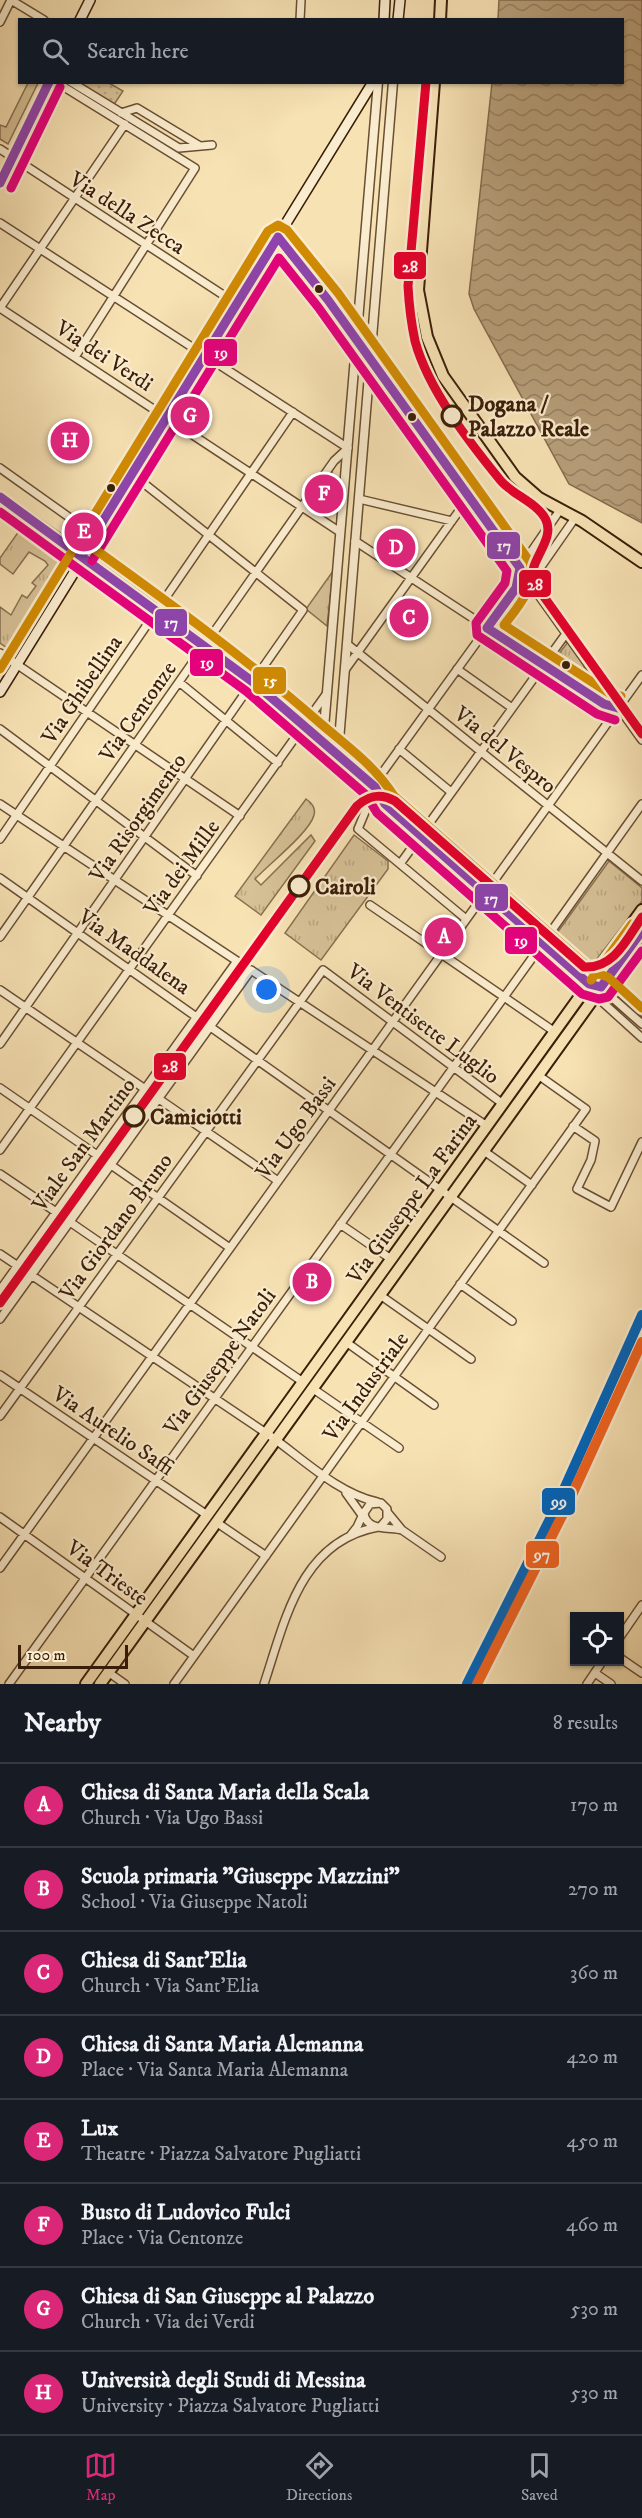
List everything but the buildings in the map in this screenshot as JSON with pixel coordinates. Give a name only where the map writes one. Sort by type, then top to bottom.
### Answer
[{"type":"main road","points":[[81,18],[90,0]]},
{"type":"main road","points":[[384,18],[385,0]]},
{"type":"main road","points":[[398,18],[400,0]]},
{"type":"main road","points":[[440,18],[441,0]]},
{"type":"main road","points":[[0,183],[48,84]]},
{"type":"main road","points":[[0,692],[72,563],[82,555],[372,84]]},
{"type":"main road","points":[[434,84],[419,282],[420,309],[427,337],[442,376],[506,465],[531,493],[575,518],[642,562]]},
{"type":"main road","points":[[0,497],[82,555]]},
{"type":"main road","points":[[0,681],[15,663]]},
{"type":"main road","name":"Via Giuseppe La Farina","points":[[86,1684],[140,1618],[212,1519],[308,1385],[391,1259],[642,910]]},
{"type":"main road","name":"Via Giuseppe La Farina","points":[[308,1385],[346,1342],[601,987],[640,939]]},
{"type":"main road","name":"Via Giuseppe La Farina","points":[[100,1684],[140,1618]]},
{"type":"street","points":[[0,22],[11,0],[41,18]]},
{"type":"street","points":[[300,18],[301,0]]},
{"type":"street","points":[[59,84],[195,168],[75,357]]},
{"type":"street","points":[[74,84],[179,148],[212,145]]},
{"type":"street","points":[[323,740],[378,84]]},
{"type":"street","points":[[338,753],[393,84]]},
{"type":"street","points":[[121,112],[137,108],[200,146]]},
{"type":"street","points":[[0,308],[125,124]]},
{"type":"street","name":"Via della Zecca","points":[[0,149],[237,304]]},
{"type":"street","points":[[0,223],[348,448]]},
{"type":"street","points":[[278,237],[370,360],[642,740]]},
{"type":"street","name":"Via dei Verdi","points":[[0,308],[340,532]]},
{"type":"street","name":"Via Ghibellina","points":[[0,839],[293,412]]},
{"type":"street","name":"Via Centonze","points":[[0,937],[334,461],[348,448]]},
{"type":"street","points":[[0,468],[94,535]]},
{"type":"street","points":[[132,474],[256,573]]},
{"type":"street","points":[[345,670],[469,497]]},
{"type":"street","points":[[359,499],[452,521]]},
{"type":"street","points":[[466,919],[358,829],[380,776],[516,588],[520,568],[560,510]]},
{"type":"street","points":[[516,588],[529,584],[575,518]]},
{"type":"street","points":[[355,541],[604,704],[618,708]]},
{"type":"street","points":[[82,555],[253,682],[305,724],[375,787],[385,804],[589,984],[601,987],[642,1012]]},
{"type":"street","name":"Via Risorgimento","points":[[0,1044],[303,610],[256,573]]},
{"type":"street","points":[[428,825],[566,635]]},
{"type":"street","name":"Via del Vespro","points":[[347,644],[642,881]]},
{"type":"street","points":[[0,653],[240,816]]},
{"type":"street","points":[[457,669],[512,708]]},
{"type":"street","name":"Via Ugo Bassi","points":[[0,1568],[642,675]]},
{"type":"street","points":[[179,682],[278,763]]},
{"type":"street","name":"Via dei Mille","points":[[0,1150],[327,693]]},
{"type":"street","points":[[0,729],[197,876]]},
{"type":"street","points":[[399,749],[451,792]]},
{"type":"street","points":[[375,787],[389,791],[550,933],[642,804]]},
{"type":"street","points":[[0,804],[168,915]]},
{"type":"street","points":[[400,864],[421,835]]},
{"type":"street","name":"Via Maddalena","points":[[0,878],[544,1263]]},
{"type":"street","points":[[370,905],[555,1032]]},
{"type":"street","name":"Viale San Martino","points":[[0,1290],[237,961],[168,915]]},
{"type":"street","name":"Via Giuseppe Natoli","points":[[7,1684],[543,943]]},
{"type":"street","name":"Viale San Martino","points":[[0,1319],[251,970],[300,1002]]},
{"type":"street","name":"Via Ventisette Luglio","points":[[323,970],[503,1104]]},
{"type":"street","name":"Via Giordano Bruno","points":[[0,1416],[323,970]]},
{"type":"street","points":[[601,987],[642,1024]]},
{"type":"street","points":[[601,987],[642,1038]]},
{"type":"street","points":[[0,990],[144,1089]]},
{"type":"street","points":[[300,1002],[487,1126]]},
{"type":"street","name":"Via Industriale","points":[[174,1684],[586,1109],[538,1075]]},
{"type":"street","points":[[0,1088],[97,1155]]},
{"type":"street","points":[[159,1099],[278,1181]]},
{"type":"street","points":[[573,1126],[595,1141],[591,1161],[577,1189],[610,1207],[642,1142]]},
{"type":"street","points":[[484,1150],[532,1185]]},
{"type":"street","points":[[111,1165],[230,1248]]},
{"type":"street","points":[[0,1174],[56,1212]]},
{"type":"street","points":[[70,1222],[399,1448]]},
{"type":"street","points":[[340,1224],[391,1259]]},
{"type":"street","points":[[0,1254],[271,1436],[343,1489],[360,1498],[384,1505],[402,1530],[441,1557]]},
{"type":"street","points":[[460,1284],[512,1321]]},
{"type":"street","points":[[380,1295],[471,1359]]},
{"type":"street","points":[[346,1342],[434,1405]]},
{"type":"street","name":"Via Aurelio Saffi","points":[[0,1375],[266,1556]]},
{"type":"street","points":[[343,1489],[370,1525],[402,1530]]},
{"type":"street","points":[[348,1538],[370,1504],[376,1502]]},
{"type":"street","points":[[264,1684],[291,1603],[302,1581],[320,1558],[348,1538],[386,1522],[388,1513]]},
{"type":"street","name":"Via Trieste","points":[[0,1517],[194,1656]]},
{"type":"street","points":[[624,1632],[640,1614],[642,1605]]},
{"type":"street","points":[[624,1661],[642,1673]]},
{"type":"street","points":[[587,1684],[599,1666]]},
{"type":"street","points":[[108,1672],[125,1684]]},
{"type":"street","points":[[595,1673],[611,1684]]},
{"type":"street","points":[[0,1681],[7,1684]]},
{"type":"green space","points":[[28,84],[38,84],[8,144],[0,139],[0,125],[6,127]]},
{"type":"green space","points":[[76,84],[111,84],[123,91],[113,106]]},
{"type":"green space","points":[[332,473],[332,513],[328,515],[312,506],[311,503]]},
{"type":"green space","points":[[19,531],[64,563],[10,650],[0,643],[0,607],[11,615],[22,595],[27,598],[36,586],[32,583],[48,565],[29,552],[13,574],[0,564],[0,558]]},
{"type":"green space","points":[[333,571],[327,626],[306,609]]},
{"type":"green space","points":[[568,642],[599,685],[598,691],[593,692],[551,664]]},
{"type":"green space","points":[[306,799],[312,804],[314,810],[311,822],[297,839],[255,879],[261,885],[311,835],[315,841],[261,915],[235,896]]},
{"type":"green space","points":[[354,835],[388,861],[388,869],[321,960],[285,933]]},
{"type":"green space","points":[[609,861],[642,888],[642,901],[593,964],[557,933]]},
{"type":"water","points":[[499,0],[642,0],[642,523],[569,484],[474,309],[469,294],[492,84],[624,84],[624,18],[498,18]]},
{"type":"transit line","name":"17","points":[[0,183],[48,84]]},
{"type":"transit line","name":"28","points":[[426,84],[408,286],[415,341],[429,378],[463,432],[501,481],[537,509],[546,520],[547,535],[532,572],[532,580],[642,734]]},
{"type":"transit line","name":"19","points":[[11,188],[60,87]]},
{"type":"transit line","name":"15","points":[[0,669],[268,231],[278,225],[287,230],[338,293],[530,562],[532,571],[529,588],[504,625],[609,693],[621,696]]},
{"type":"transit line","name":"17","points":[[82,555],[278,237],[328,300],[520,568],[516,588],[487,628],[604,704],[618,708]]},
{"type":"transit line","name":"19","points":[[92,561],[279,258],[318,307],[507,571],[505,583],[476,623],[477,635],[597,714],[615,720]]},
{"type":"transit line","name":"17","points":[[0,497],[253,682],[375,787],[385,804],[589,984],[601,987],[642,931]]},
{"type":"transit line","name":"19","points":[[0,512],[246,691],[366,795],[377,813],[582,994],[599,999],[608,997],[642,951]]},
{"type":"transit line","name":"15","points":[[89,545],[207,631],[292,699],[360,757],[394,796],[595,973],[608,977],[642,1008]]},
{"type":"transit line","name":"28","points":[[0,1303],[357,806],[366,799],[380,796],[395,801],[584,967],[604,963],[612,958],[642,917]]},
{"type":"transit line","name":"15","points":[[591,980],[632,924]]},
{"type":"transit line","name":"99","points":[[467,1684],[556,1507],[642,1315]]},
{"type":"transit line","name":"97","points":[[477,1684],[567,1506],[642,1342]]},
{"type":"place","name":"Chiesa di San Giuseppe al Palazzo","points":[[190,416]]},
{"type":"place","name":"Dogana / Palazzo Reale","points":[[452,416]]},
{"type":"place","name":"Università degli Studi di Messina","points":[[70,441]]},
{"type":"place","name":"Busto di Ludovico Fulci","points":[[324,494]]},
{"type":"place","name":"Lux","points":[[84,532]]},
{"type":"place","name":"Chiesa di Santa Maria Alemanna","points":[[396,548]]},
{"type":"place","name":"Chiesa di Sant'Elia","points":[[409,618]]},
{"type":"place","name":"Cairoli","points":[[299,886]]},
{"type":"place","name":"Chiesa di Santa Maria della Scala","points":[[444,937]]},
{"type":"place","name":"Camiciotti","points":[[134,1116]]},
{"type":"place","name":"Scuola primaria \"Giuseppe Mazzini\"","points":[[312,1282]]}]
